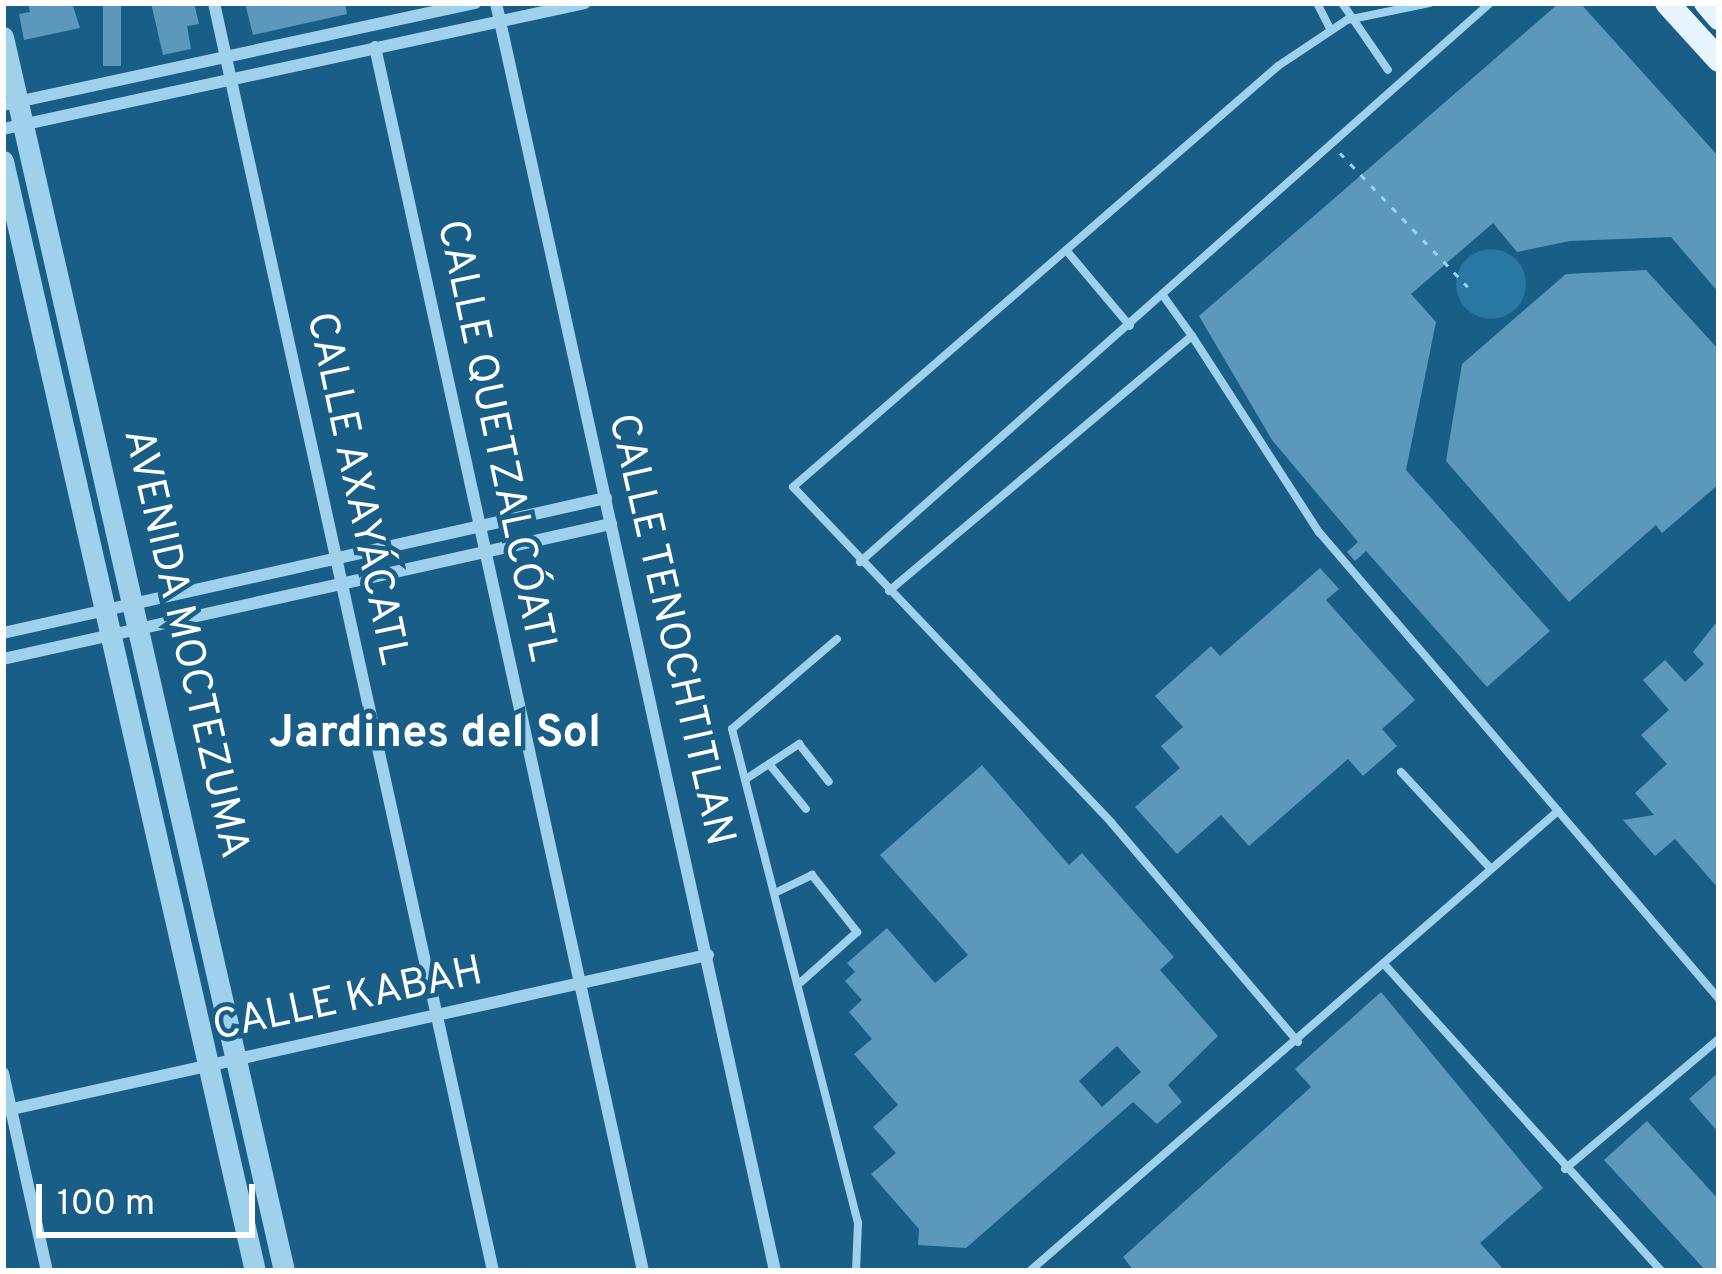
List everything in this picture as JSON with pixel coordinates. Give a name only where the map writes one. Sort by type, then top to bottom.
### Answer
[{"type":"main road","points":[[1667,3],[1719,60]]},
{"type":"main road","points":[[1706,3],[1719,18]]},
{"type":"street","name":"CALLE AXAYÁCATL","points":[[214,3],[493,1271]]},
{"type":"street","points":[[10,104],[425,8],[475,3]]},
{"type":"street","name":"CALLE TENOCHTITLAN","points":[[496,3],[775,1271]]},
{"type":"street","points":[[13,127],[585,3]]},
{"type":"street","name":"AVENIDA MOCTEZUMA","points":[[3,37],[13,127],[141,627],[284,1271]]},
{"type":"street","name":"CALLE QUETZALCÓATL","points":[[375,47],[644,1271]]},
{"type":"street","name":"AVENIDA MOCTEZUMA","points":[[3,161],[255,1271]]},
{"type":"street","points":[[3,633],[606,498]]},
{"type":"street","points":[[3,658],[611,524]]},
{"type":"street","name":"CALLE KABAH","points":[[7,1110],[708,956]]},
{"type":"street","points":[[3,1072],[7,1110],[47,1271]]},
{"type":"lane","points":[[1317,3],[1330,30]]},
{"type":"lane","points":[[1342,3],[1347,20],[1388,70]]},
{"type":"lane","points":[[1298,1042],[1111,822],[860,562],[794,484],[1095,224],[1330,30],[1347,20],[1429,3]]},
{"type":"lane","points":[[860,562],[1334,147],[1490,3]]},
{"type":"lane","points":[[1066,250],[1130,326]]},
{"type":"lane","points":[[1162,299],[1192,336],[1319,532],[1719,999]]},
{"type":"lane","points":[[889,591],[1192,336]]},
{"type":"lane","points":[[837,639],[734,724],[858,1223],[856,1271]]},
{"type":"lane","points":[[746,779],[802,745],[830,782]]},
{"type":"lane","points":[[769,764],[806,809]]},
{"type":"lane","points":[[1401,772],[1491,868]]},
{"type":"lane","points":[[1030,1271],[1558,811]]},
{"type":"lane","points":[[779,891],[812,875],[857,932],[801,982]]},
{"type":"lane","points":[[1384,964],[1661,1271]]},
{"type":"lane","points":[[1565,1169],[1719,1039]]},
{"type":"path","points":[[1334,147],[1468,287]]},
{"type":"shaded area","points":[[1491,249],[1516,259],[1526,284],[1516,309],[1491,319],[1466,309],[1456,284],[1466,259]]},
{"type":"building","points":[[28,3],[72,3],[80,28],[24,40],[19,14],[30,12]]},
{"type":"building","points":[[103,3],[121,3],[121,66],[103,66]]},
{"type":"building","points":[[151,3],[194,3],[199,24],[187,26],[191,49],[163,55]]},
{"type":"building","points":[[245,3],[345,3],[347,14],[253,35]]},
{"type":"building","points":[[1559,3],[1580,3],[1719,157],[1719,293],[1671,237],[1570,241],[1517,252],[1493,223],[1411,294],[1436,322],[1406,470],[1550,631],[1487,687],[1366,551],[1355,561],[1347,552],[1358,542],[1272,440],[1199,316]]},
{"type":"building","points":[[1646,270],[1719,350],[1719,484],[1662,533],[1656,525],[1569,602],[1446,461],[1462,364],[1566,274]]},
{"type":"building","points":[[1320,568],[1339,589],[1326,600],[1415,700],[1382,729],[1397,746],[1363,776],[1348,759],[1249,846],[1221,815],[1177,854],[1135,807],[1180,768],[1161,746],[1183,727],[1155,696],[1211,646],[1220,656]]},
{"type":"building","points":[[1719,619],[1719,889],[1675,839],[1655,856],[1623,820],[1654,815],[1635,793],[1667,764],[1641,735],[1669,710],[1643,680],[1665,660],[1685,682],[1704,664],[1693,652]]},
{"type":"building","points":[[982,765],[1069,865],[1082,853],[1174,957],[1160,970],[1218,1036],[1168,1085],[1182,1102],[1157,1124],[1133,1102],[966,1248],[918,1245],[919,1229],[871,1174],[896,1153],[873,1127],[898,1105],[854,1054],[872,1039],[849,1012],[862,1000],[845,981],[855,972],[847,963],[887,928],[935,983],[968,955],[880,855]],"holes":[[[1117,1046],[1141,1072],[1102,1107],[1079,1081]]]},
{"type":"building","points":[[1381,992],[1543,1188],[1480,1243],[1505,1271],[1134,1271],[1123,1257],[1311,1087],[1295,1069]]},
{"type":"building","points":[[1719,1072],[1719,1133],[1689,1099]]},
{"type":"building","points":[[1647,1121],[1719,1200],[1719,1271],[1706,1271],[1604,1160]]},
{"type":"district","name":"Jardines del Sol","points":[[435,735]]}]
